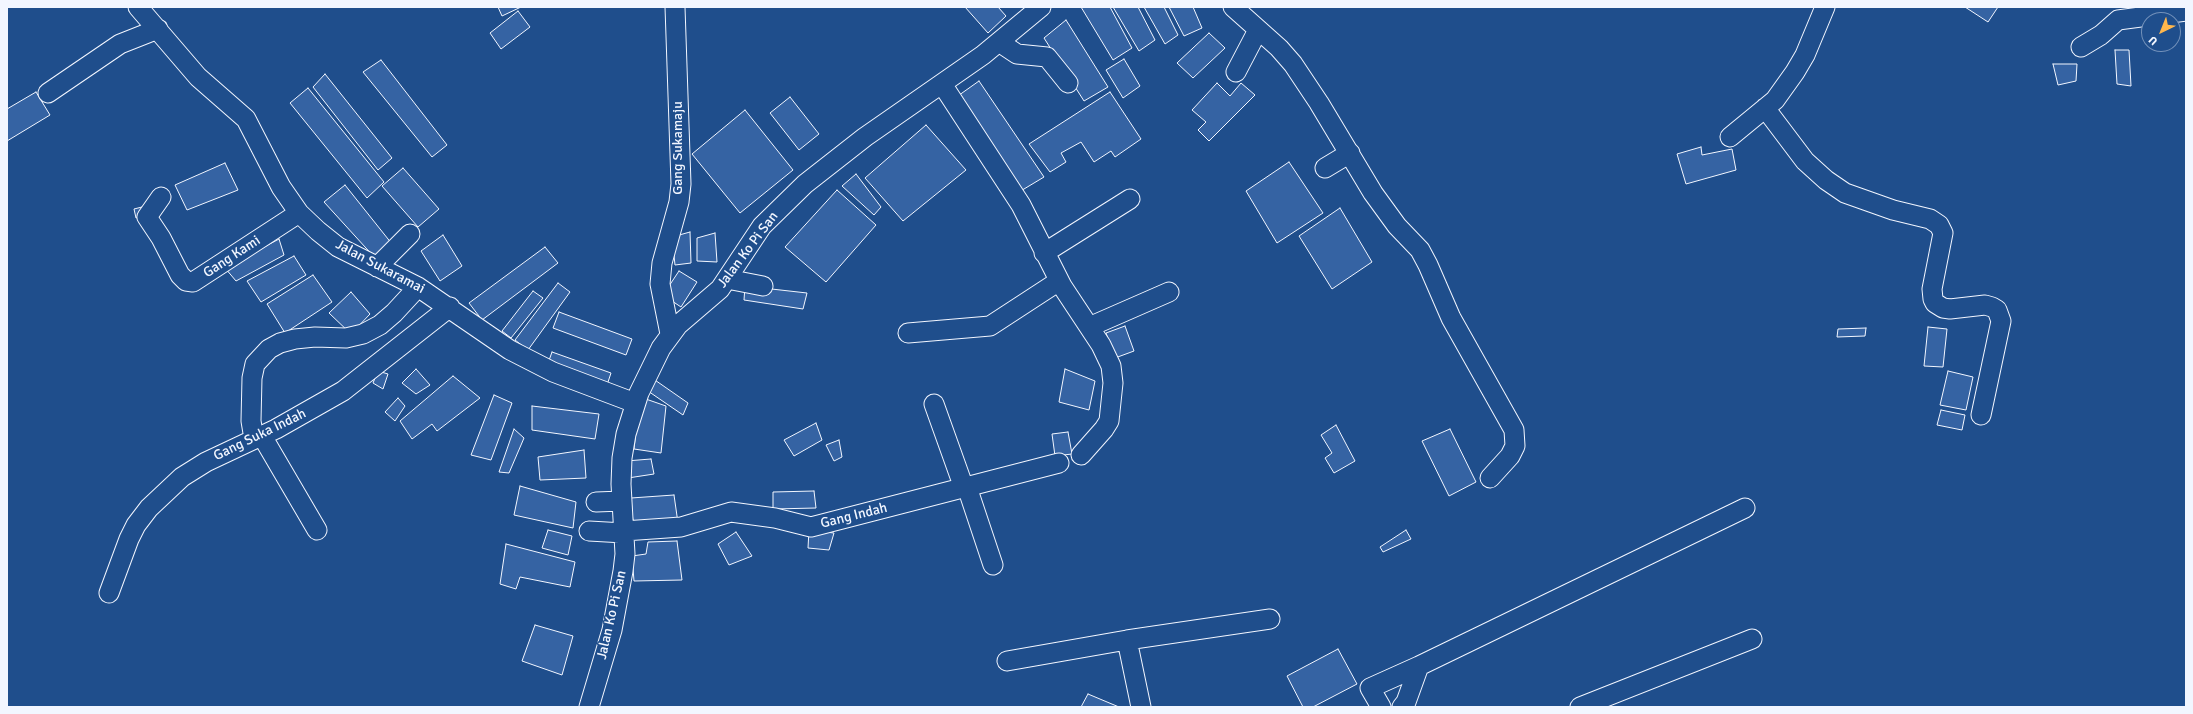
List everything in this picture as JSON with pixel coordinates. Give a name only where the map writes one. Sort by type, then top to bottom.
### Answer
[{"type":"street","name":"Jalan Sukaramai","points":[[138,7],[198,77],[246,119],[273,174],[299,214],[338,247],[377,268],[418,287],[450,307],[510,350],[529,360],[586,386],[635,403]]},
{"type":"street","name":"Gang Sukamaju","points":[[670,334],[660,284],[662,263],[679,202],[681,184],[675,7]]},
{"type":"street","name":"Jalan Ko Pi San","points":[[589,707],[617,608],[623,571],[624,532],[622,458],[626,434],[635,403],[658,353],[670,334],[727,279],[762,226],[805,184],[865,137],[942,84],[999,42],[1041,7]]},
{"type":"street","points":[[1233,7],[1279,48],[1293,64],[1386,211],[1420,250],[1451,318],[1514,430],[1515,446],[1510,456],[1490,478]]},
{"type":"street","points":[[1730,137],[1775,100],[1795,72],[1825,7]]},
{"type":"street","points":[[2081,47],[2101,35],[2118,20],[2186,11]]},
{"type":"street","points":[[48,93],[120,44],[158,29]]},
{"type":"street","points":[[1236,72],[1258,30]]},
{"type":"street","points":[[999,42],[1017,54],[1047,58],[1068,83]]},
{"type":"street","points":[[942,84],[1021,205],[1059,281],[1101,345],[1108,360],[1113,382],[1109,421],[1104,429],[1081,455]]},
{"type":"street","points":[[1765,108],[1805,161],[1832,184],[1846,193],[1870,202],[1930,219],[1939,225],[1942,233],[1932,289],[1935,303],[1943,308],[1950,309],[1985,306],[1992,307],[1996,310],[2001,321],[1981,415]]},
{"type":"street","points":[[1325,168],[1350,153]]},
{"type":"street","name":"Gang Kami","points":[[161,197],[147,217],[161,238],[180,276],[186,281],[193,282],[299,214]]},
{"type":"street","points":[[1044,253],[1130,199]]},
{"type":"street","points":[[377,268],[410,234]]},
{"type":"street","points":[[727,279],[763,286]]},
{"type":"street","points":[[908,333],[990,326],[1059,281]]},
{"type":"street","points":[[318,530],[258,437],[251,421],[252,378],[255,364],[269,349],[295,339],[315,337],[346,338],[363,334],[380,325],[394,313],[418,287]]},
{"type":"street","points":[[1089,327],[1169,292]]},
{"type":"street","name":"Gang Suka Indah","points":[[109,593],[129,539],[149,508],[194,469],[258,437],[343,391],[450,307]]},
{"type":"street","points":[[934,404],[993,565]]},
{"type":"street","name":"Gang Indah","points":[[590,531],[624,532],[681,527],[731,512],[775,518],[811,527],[1059,463]]},
{"type":"street","points":[[596,502],[622,501]]},
{"type":"street","points":[[1381,707],[1370,688],[1419,666],[1745,508]]},
{"type":"street","points":[[1007,661],[1127,640],[1270,619]]},
{"type":"street","points":[[1580,707],[1752,639]]},
{"type":"street","points":[[1127,640],[1141,707]]},
{"type":"street","points":[[1402,707],[1406,702],[1419,666]]},
{"type":"building","points":[[498,7],[521,7],[502,16]]},
{"type":"building","points":[[965,7],[998,7],[1006,16],[988,33]]},
{"type":"building","points":[[1081,7],[1110,7],[1132,48],[1113,60]]},
{"type":"building","points":[[1113,7],[1138,7],[1155,40],[1139,51]]},
{"type":"building","points":[[1144,7],[1164,7],[1178,35],[1165,44]]},
{"type":"building","points":[[1169,7],[1193,7],[1202,28],[1184,36]]},
{"type":"building","points":[[1965,7],[1998,7],[1988,22]]},
{"type":"building","points":[[518,11],[530,27],[501,49],[490,33]]},
{"type":"building","points":[[1066,20],[1108,87],[1084,101],[1044,38]]},
{"type":"building","points":[[1209,33],[1225,48],[1193,78],[1177,63]]},
{"type":"building","points":[[2115,50],[2129,50],[2131,86],[2117,84]]},
{"type":"building","points":[[1124,59],[1140,86],[1123,98],[1106,70]]},
{"type":"building","points":[[381,60],[447,145],[432,157],[363,72]]},
{"type":"building","points":[[2053,64],[2077,64],[2076,81],[2058,85]]},
{"type":"building","points":[[325,74],[392,158],[378,170],[313,87]]},
{"type":"building","points":[[979,81],[1044,177],[1019,192],[955,98]]},
{"type":"building","points":[[1217,83],[1230,96],[1241,83],[1255,95],[1209,141],[1198,130],[1206,122],[1192,110]]},
{"type":"building","points":[[308,88],[384,182],[367,198],[290,103]]},
{"type":"building","points":[[36,92],[50,115],[7,141],[7,109]]},
{"type":"building","points":[[1110,92],[1141,139],[1115,157],[1111,151],[1094,162],[1081,142],[1061,153],[1066,162],[1050,172],[1029,144]]},
{"type":"building","points":[[790,97],[819,134],[799,150],[770,113]]},
{"type":"building","points":[[745,110],[793,170],[740,213],[692,154]]},
{"type":"building","points":[[926,125],[966,170],[903,221],[865,178]]},
{"type":"building","points":[[1701,147],[1702,155],[1732,149],[1736,170],[1686,184],[1677,154]]},
{"type":"building","points":[[1289,162],[1323,213],[1277,243],[1246,191]]},
{"type":"building","points":[[225,163],[238,190],[187,210],[175,185]]},
{"type":"building","points":[[403,168],[439,209],[418,227],[382,186]]},
{"type":"building","points":[[856,174],[881,207],[874,215],[842,186]]},
{"type":"building","points":[[345,185],[392,244],[376,259],[324,202]]},
{"type":"building","points":[[837,190],[876,225],[826,282],[785,247]]},
{"type":"building","points":[[146,206],[148,214],[136,218],[134,209]]},
{"type":"building","points":[[1340,208],[1372,262],[1332,289],[1299,236]]},
{"type":"building","points":[[690,232],[691,263],[675,265],[672,237]]},
{"type":"building","points":[[715,233],[717,262],[697,261],[697,238]]},
{"type":"building","points":[[443,235],[462,266],[440,281],[421,251]]},
{"type":"building","points":[[279,239],[284,255],[236,281],[225,268]]},
{"type":"building","points":[[545,247],[558,263],[482,320],[469,303]]},
{"type":"building","points":[[294,256],[306,275],[261,302],[247,281]]},
{"type":"building","points":[[679,271],[697,282],[681,307],[663,295]]},
{"type":"building","points":[[313,275],[332,302],[285,333],[267,304]]},
{"type":"building","points":[[558,283],[570,292],[528,350],[515,340]]},
{"type":"building","points":[[745,286],[807,293],[803,309],[744,300]]},
{"type":"building","points":[[533,291],[543,298],[511,338],[502,331]]},
{"type":"building","points":[[351,292],[370,314],[351,334],[329,313]]},
{"type":"building","points":[[559,312],[632,339],[626,355],[553,328]]},
{"type":"building","points":[[1125,326],[1134,351],[1115,358],[1106,333]]},
{"type":"building","points":[[1928,327],[1947,329],[1943,367],[1924,366]]},
{"type":"building","points":[[1866,328],[1865,336],[1837,337],[1838,329]]},
{"type":"building","points":[[552,352],[611,373],[606,388],[547,366]]},
{"type":"building","points":[[416,369],[430,385],[416,394],[402,383]]},
{"type":"building","points":[[1065,369],[1095,381],[1089,410],[1059,402]]},
{"type":"building","points":[[378,371],[388,374],[383,389],[373,383]]},
{"type":"building","points":[[1948,371],[1973,377],[1966,410],[1940,405]]},
{"type":"building","points":[[453,376],[480,398],[437,431],[432,424],[412,439],[400,421]]},
{"type":"building","points":[[652,378],[688,403],[683,415],[645,389]]},
{"type":"building","points":[[494,395],[512,403],[491,460],[471,455]]},
{"type":"building","points":[[640,397],[666,406],[661,453],[634,449]]},
{"type":"building","points":[[398,398],[405,406],[395,421],[385,412]]},
{"type":"building","points":[[532,406],[599,414],[595,439],[532,430]]},
{"type":"building","points":[[1941,410],[1965,415],[1962,430],[1937,425]]},
{"type":"building","points":[[816,423],[822,440],[794,456],[784,440]]},
{"type":"building","points":[[1336,425],[1355,461],[1334,473],[1325,458],[1332,453],[1321,435]]},
{"type":"building","points":[[514,429],[524,438],[509,473],[499,472]]},
{"type":"building","points":[[1450,429],[1476,482],[1449,496],[1422,441]]},
{"type":"building","points":[[1068,432],[1072,454],[1055,456],[1052,434]]},
{"type":"building","points":[[839,440],[842,457],[834,461],[826,445]]},
{"type":"building","points":[[584,450],[586,478],[540,480],[538,457]]},
{"type":"building","points":[[651,459],[654,474],[628,478],[626,461]]},
{"type":"building","points":[[520,486],[576,502],[573,528],[514,515]]},
{"type":"building","points":[[814,491],[816,508],[773,509],[773,492]]},
{"type":"building","points":[[674,495],[678,523],[633,523],[631,498]]},
{"type":"building","points":[[548,530],[572,536],[568,555],[542,548]]},
{"type":"building","points":[[809,530],[834,533],[829,550],[808,548]]},
{"type":"building","points":[[1406,530],[1411,539],[1383,552],[1380,547]]},
{"type":"building","points":[[736,532],[752,556],[729,565],[718,544]]},
{"type":"building","points":[[677,541],[682,580],[634,581],[632,556],[646,554],[648,542]]},
{"type":"building","points":[[506,544],[575,562],[570,587],[520,577],[516,589],[500,584]]},
{"type":"building","points":[[535,625],[573,636],[562,675],[522,661]]},
{"type":"building","points":[[1338,649],[1357,684],[1313,707],[1303,707],[1287,676]]},
{"type":"building","points":[[1088,694],[1119,707],[1081,707]]}]
